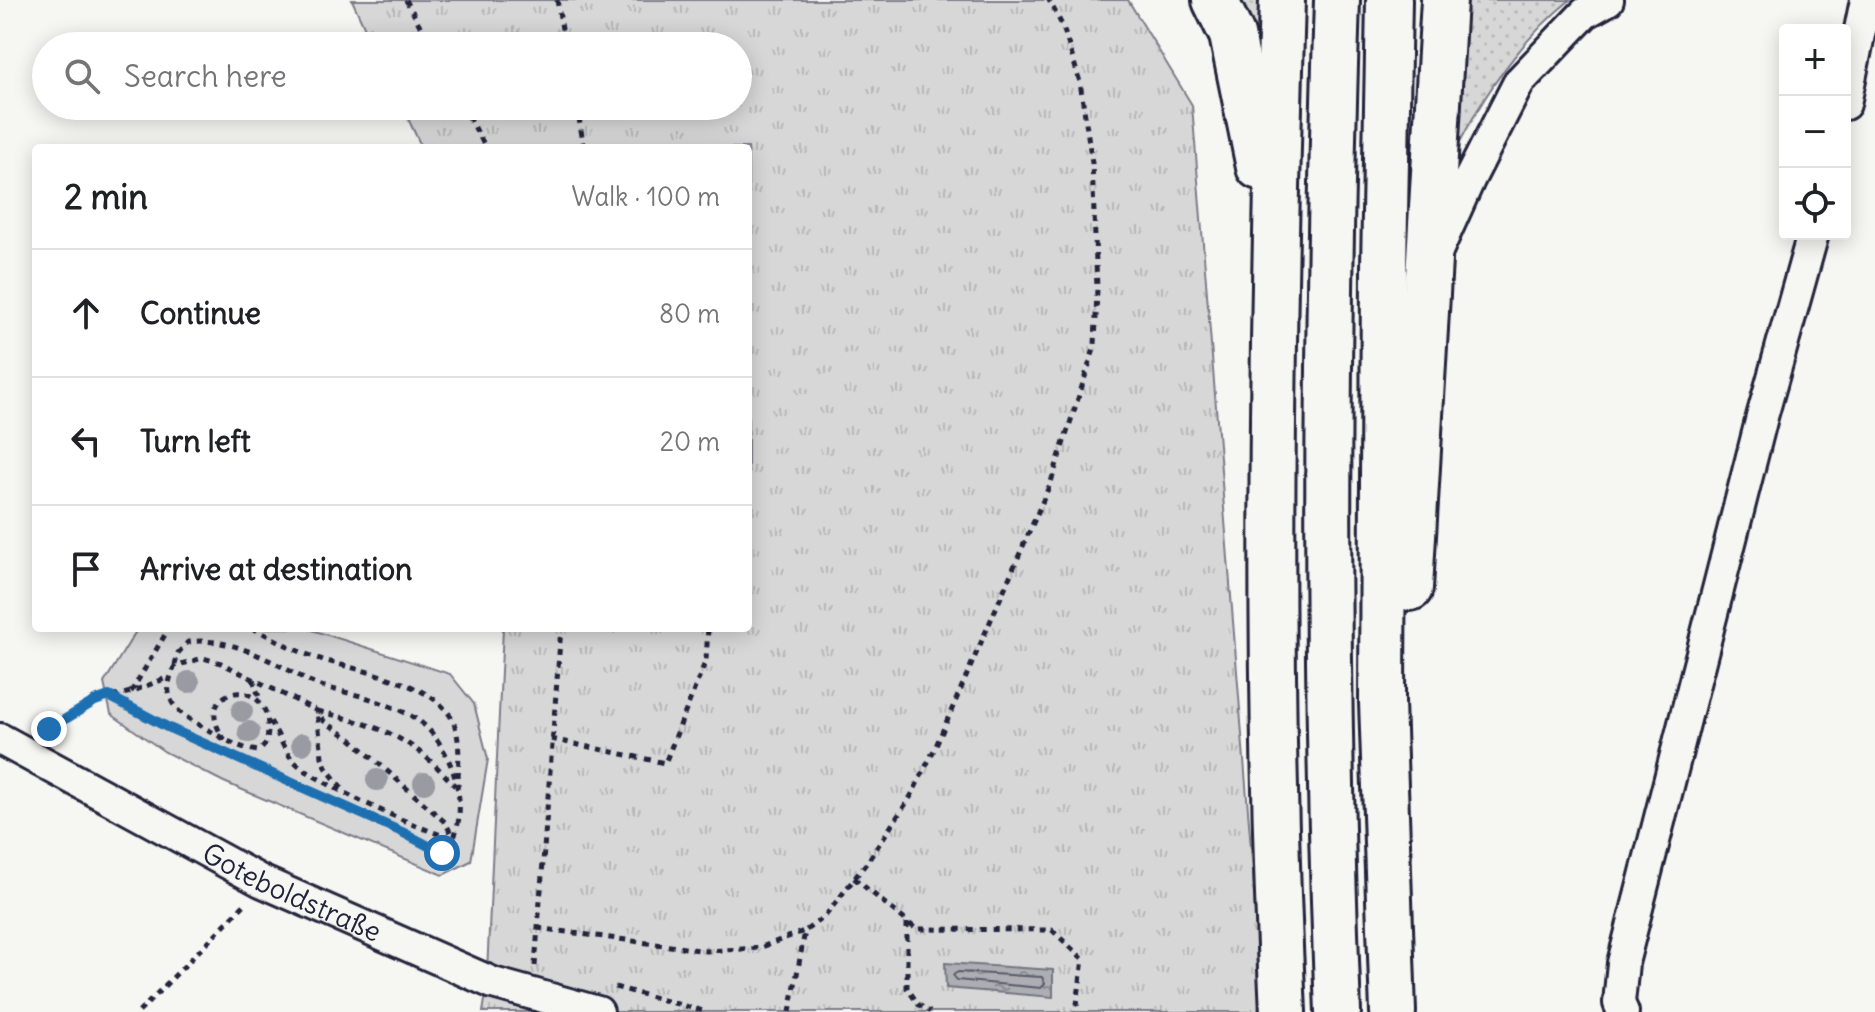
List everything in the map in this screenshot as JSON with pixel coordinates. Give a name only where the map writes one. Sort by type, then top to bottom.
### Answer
[{"type":"highway","points":[[1215,0],[1232,35],[1275,252]]},
{"type":"highway","points":[[1282,0],[1275,252],[1273,649],[1283,1012]]},
{"type":"highway","points":[[1337,0],[1330,248],[1330,675],[1338,1012]]},
{"type":"highway","points":[[1389,0],[1382,702],[1393,1012]]},
{"type":"highway","points":[[1382,702],[1407,632],[1444,0]]},
{"type":"street","points":[[1430,268],[1469,180],[1519,82],[1585,13],[1608,0]]},
{"type":"street","points":[[1847,96],[1866,0]]},
{"type":"street","points":[[1623,1012],[1619,1003],[1623,963],[1762,417],[1811,240]]},
{"type":"street","name":"Goteboldstraße","points":[[0,739],[261,881],[493,983],[602,999]]},
{"type":"path","points":[[406,0],[423,32]]},
{"type":"path","points":[[557,0],[563,32]]},
{"type":"path","points":[[561,632],[537,928],[707,951],[759,948],[805,931],[826,915],[911,796],[936,746],[1051,482],[1095,346],[1097,288],[1092,163],[1080,82],[1063,27],[1049,0]]},
{"type":"path","points":[[471,120],[484,144]]},
{"type":"path","points":[[579,120],[583,144]]},
{"type":"path","points":[[131,692],[167,632]]},
{"type":"path","points":[[109,696],[167,727],[402,832],[442,853],[453,846],[459,816],[458,742],[452,719],[443,707],[415,688],[375,673],[311,656],[260,632]]},
{"type":"path","points":[[551,739],[665,763],[706,660],[708,632]]},
{"type":"path","points":[[268,717],[268,734],[264,747],[259,751],[247,750],[225,740],[178,712],[171,701],[169,677],[178,653],[188,642],[201,640],[252,652],[275,661],[312,683],[369,698],[409,716],[421,723],[438,742],[458,789]]},
{"type":"path","points":[[175,666],[203,658],[240,670],[317,711],[394,734],[424,753],[458,789]]},
{"type":"path","points":[[27,753],[49,729],[95,701],[131,692],[169,677]]},
{"type":"path","points":[[253,678],[260,701],[295,763],[405,820],[454,839]]},
{"type":"path","points":[[225,740],[213,717],[224,696],[232,692],[248,693],[260,701]]},
{"type":"path","points":[[317,711],[322,757],[343,790]]},
{"type":"path","points":[[317,711],[324,721],[352,740],[445,822],[454,839]]},
{"type":"path","points":[[49,729],[62,737]]},
{"type":"path","points":[[854,878],[916,929],[1052,930],[1069,942],[1083,959],[1076,1012]]},
{"type":"path","points":[[139,1012],[251,898],[261,881]]},
{"type":"path","points":[[907,922],[907,988],[919,1005],[930,1012]]},
{"type":"path","points":[[790,1012],[805,931]]},
{"type":"path","points":[[522,961],[539,992]]},
{"type":"path","points":[[602,999],[707,1012]]},
{"type":"green space","points":[[352,0],[1128,0],[1192,105],[1264,1012],[483,1012],[503,632],[752,632],[752,144],[420,144],[409,120],[752,120],[752,32],[367,32]]},
{"type":"green space","points":[[1236,0],[1263,0],[1262,59],[1257,59]]},
{"type":"green space","points":[[1460,0],[1570,0],[1521,48],[1482,102],[1460,142],[1457,129]]},
{"type":"green space","points":[[136,632],[319,632],[450,674],[474,704],[488,759],[471,861],[443,875],[224,782],[165,752],[111,714],[104,683]]},
{"type":"water","points":[[945,963],[1053,970],[1053,997],[946,988]]},
{"type":"route","points":[[49,729],[109,696],[167,727],[402,832],[442,853]]}]
